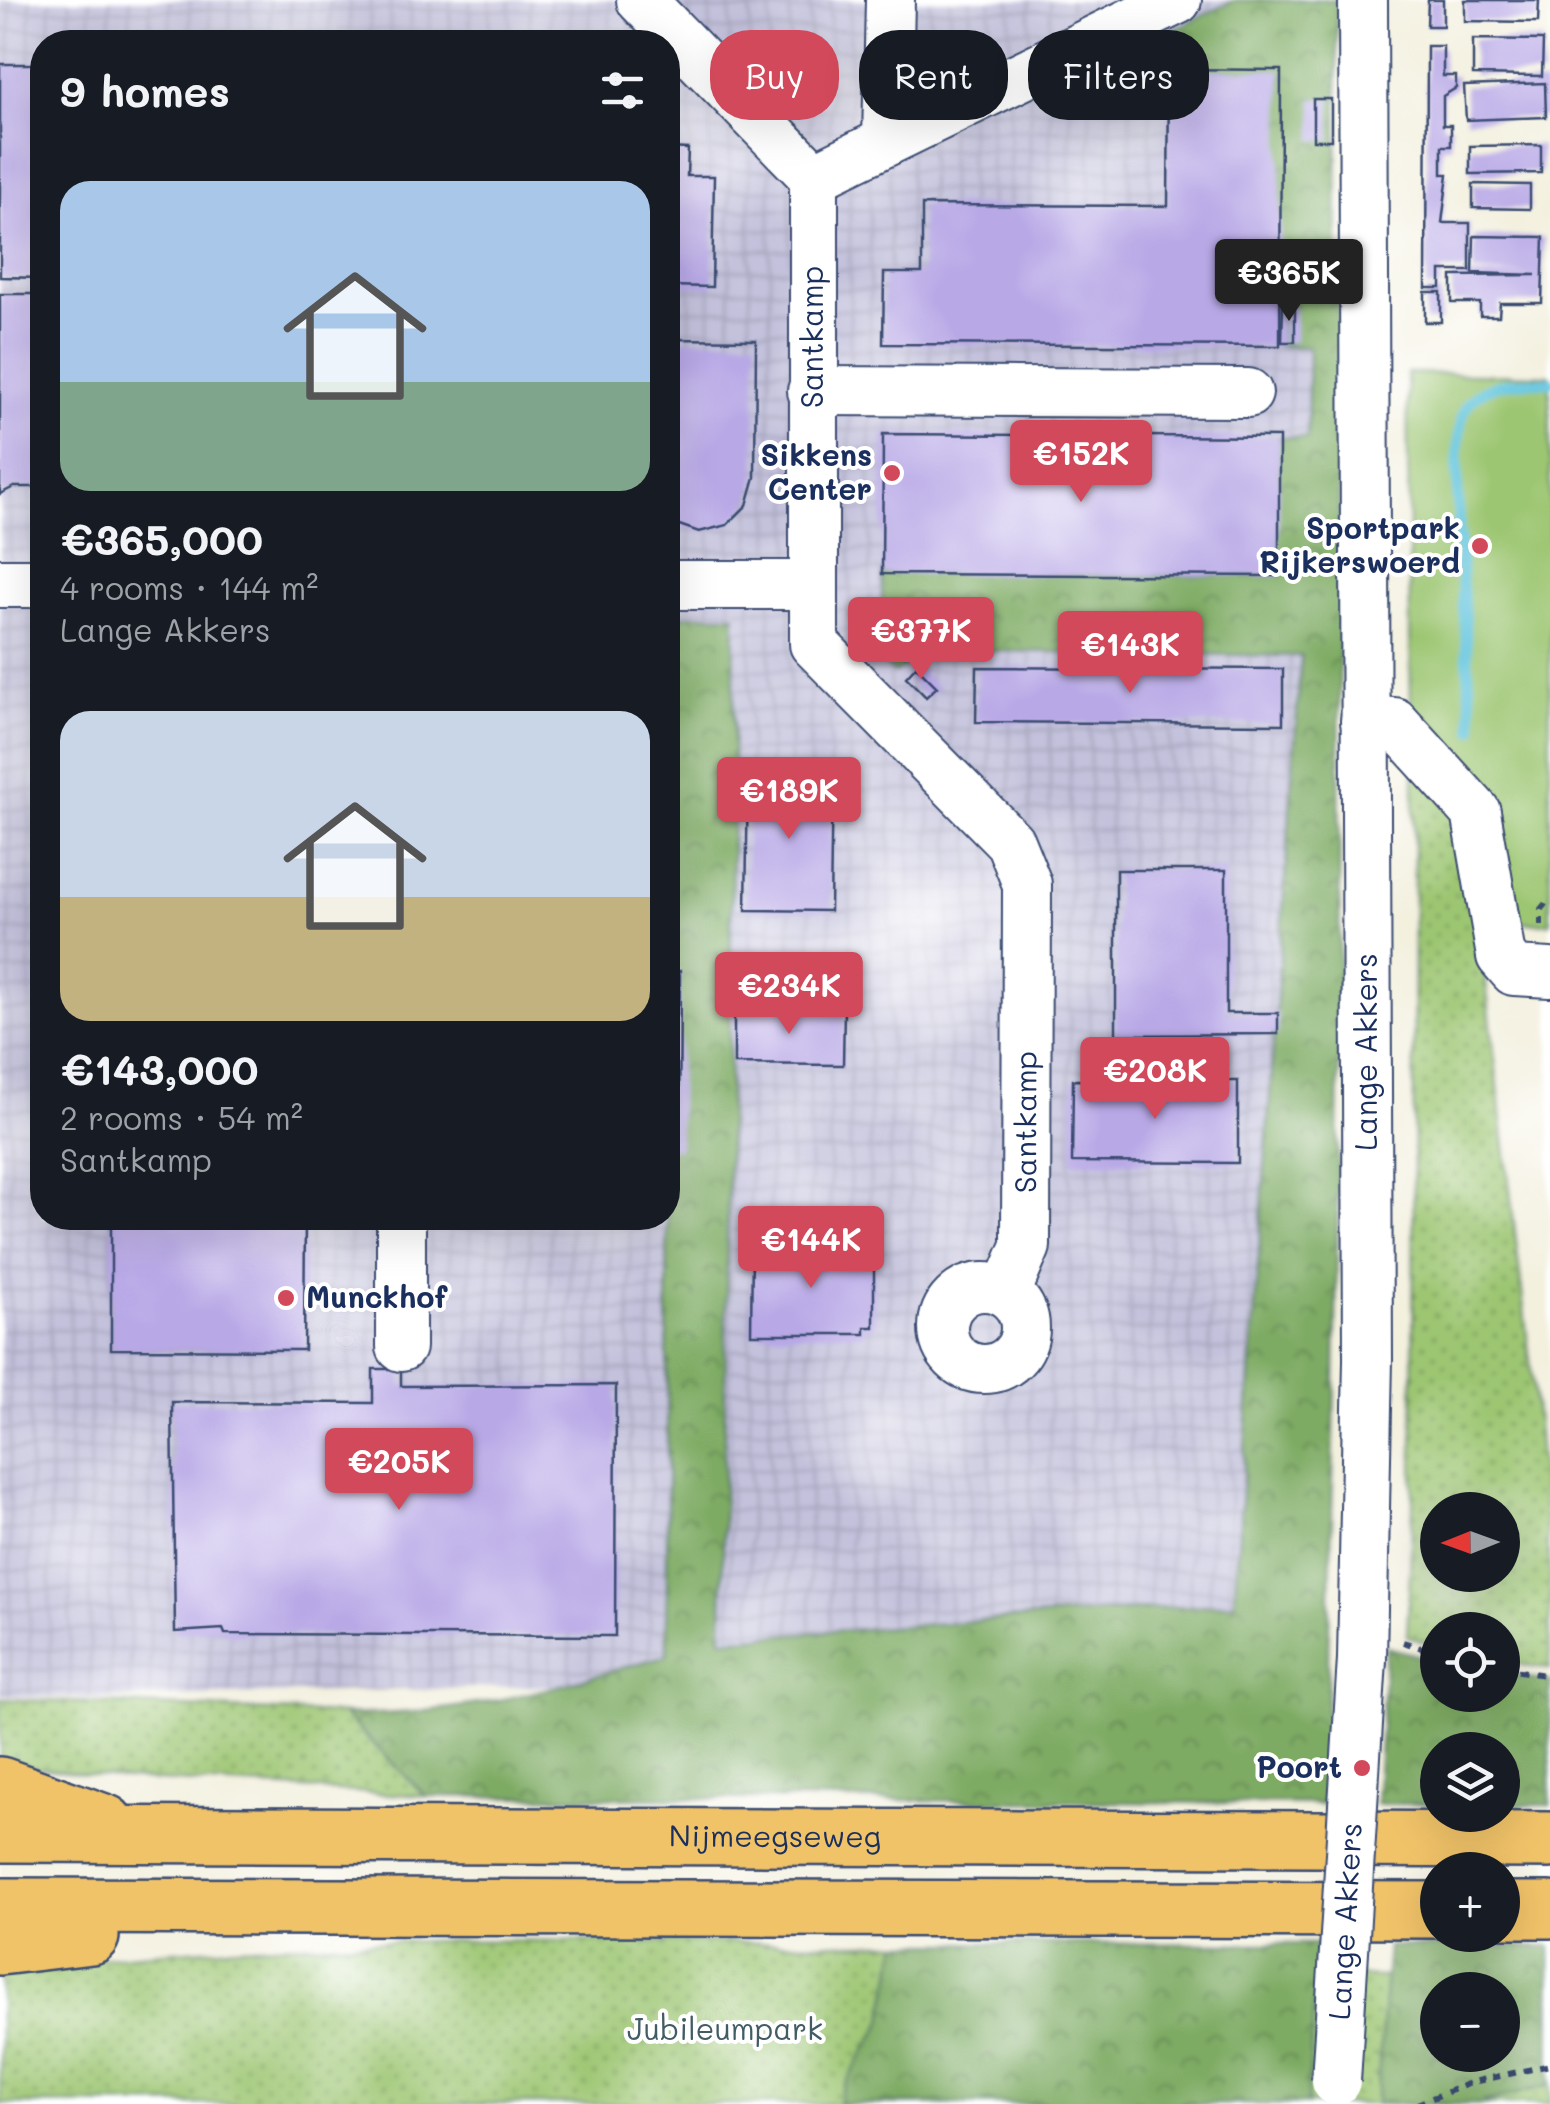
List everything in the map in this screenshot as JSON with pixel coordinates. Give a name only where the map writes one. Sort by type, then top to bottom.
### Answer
[{"type":"highway","points":[[0,1785],[137,1834]]},
{"type":"highway","name":"Nijmeegseweg","points":[[0,1834],[1550,1840]]},
{"type":"highway","points":[[0,1906],[1420,1910]]},
{"type":"highway","points":[[0,1948],[157,1930],[220,1907]]},
{"type":"highway","points":[[1520,1910],[1550,1910]]},
{"type":"street","points":[[641,0],[670,30]]},
{"type":"street","points":[[887,141],[890,0]]},
{"type":"street","points":[[680,40],[814,177],[1177,0]]},
{"type":"street","name":"Lange Akkers","points":[[1335,2092],[1375,1648],[1368,1358],[1363,0]]},
{"type":"street","name":"Santkamp","points":[[814,177],[814,644],[1010,842],[1027,884],[1026,1246],[1006,1293]]},
{"type":"street","points":[[812,390],[1248,393]]},
{"type":"street","points":[[0,583],[30,584]]},
{"type":"street","points":[[680,585],[811,585]]},
{"type":"street","points":[[1365,729],[1394,722],[1476,812],[1502,956],[1514,971],[1550,972]]},
{"type":"street","points":[[401,1230],[401,1347]]},
{"type":"path","points":[[1375,1648],[1420,1652]]},
{"type":"path","points":[[1520,1671],[1550,1676]]},
{"type":"path","points":[[1418,2104],[1473,2082],[1550,2065]]},
{"type":"shaded area","points":[[0,0],[1306,0],[1330,775],[1277,1664],[101,1699],[0,1696]]},
{"type":"green space","points":[[1235,0],[1337,0],[1339,1128],[1323,1804],[426,1796],[343,1714],[428,1711],[507,1698],[667,1655],[667,1230],[680,1230],[680,615],[735,615],[722,1639],[1234,1603],[1301,656],[931,650],[894,673],[862,641],[849,615],[882,614],[882,573],[1276,576],[1277,437],[1307,438],[1309,347],[1276,346],[1278,71],[1209,70],[1209,30],[1173,30]]},
{"type":"green space","name":"Sportpark Rijkerswoerd","points":[[1407,373],[1550,375],[1550,923],[1515,922],[1411,717]]},
{"type":"green space","points":[[1414,763],[1468,827],[1537,1421],[1550,1577],[1550,1669],[1520,1665],[1520,1612],[1420,1612],[1420,1641],[1407,1636],[1413,1506]]},
{"type":"green space","points":[[1386,1647],[1420,1656],[1420,1712],[1520,1712],[1520,1677],[1550,1681],[1550,1805],[1520,1805],[1520,1732],[1420,1732],[1420,1804],[1376,1804]]},
{"type":"green space","points":[[0,1699],[343,1714],[426,1796],[125,1779],[0,1763]]},
{"type":"green space","name":"Jubileumpark","points":[[561,1941],[898,1943],[895,1961],[1420,1978],[1420,2072],[1520,2072],[1520,1976],[1550,1975],[1550,2104],[0,2104],[0,1970],[221,1948]]},
{"type":"green space","points":[[898,1943],[1318,1944],[1307,2104],[838,2104],[842,2090],[883,2021]]},
{"type":"green space","points":[[1388,1946],[1420,1946],[1420,1952],[1520,1952],[1520,1946],[1550,1946],[1550,2085],[1480,2104],[1376,2104]]},
{"type":"building","points":[[1428,0],[1443,0],[1443,26],[1427,26]]},
{"type":"building","points":[[1465,0],[1539,0],[1538,22],[1465,21]]},
{"type":"building","points":[[1473,39],[1543,40],[1542,76],[1473,75]]},
{"type":"building","points":[[1427,46],[1443,46],[1443,76],[1456,76],[1456,88],[1443,96],[1443,125],[1451,125],[1451,146],[1442,146],[1442,174],[1448,174],[1442,223],[1470,223],[1470,271],[1441,271],[1441,288],[1426,288]]},
{"type":"building","points":[[0,64],[30,64],[30,278],[0,277]]},
{"type":"building","points":[[1209,69],[1281,70],[1280,346],[883,344],[884,273],[922,273],[922,205],[1168,206],[1169,120],[1209,120]]},
{"type":"building","points":[[1545,83],[1546,117],[1466,120],[1464,86]]},
{"type":"building","points":[[1313,99],[1331,99],[1331,140],[1313,140]]},
{"type":"building","points":[[1541,145],[1541,173],[1470,174],[1470,146]]},
{"type":"building","points":[[680,149],[688,149],[687,176],[714,176],[712,287],[680,286]]},
{"type":"building","points":[[1473,184],[1530,185],[1530,209],[1473,208]]},
{"type":"building","points":[[1474,236],[1544,237],[1542,303],[1500,303],[1499,316],[1480,316],[1480,303],[1452,303],[1452,276],[1536,275],[1473,273]]},
{"type":"building","points":[[1425,292],[1441,292],[1441,322],[1425,322]]},
{"type":"building","points":[[0,294],[30,294],[30,487],[14,487],[0,494]]},
{"type":"building","points":[[1283,306],[1295,306],[1295,342],[1282,342]]},
{"type":"building","points":[[680,339],[756,340],[755,477],[747,505],[727,525],[699,532],[680,525]]},
{"type":"building","points":[[883,434],[1279,437],[1279,576],[882,574]]},
{"type":"building","points":[[916,666],[937,687],[926,697],[906,677]]},
{"type":"building","points":[[977,667],[1283,669],[1283,724],[976,722]]},
{"type":"building","points":[[748,774],[832,774],[830,911],[746,910]]},
{"type":"building","points":[[1116,870],[1226,870],[1226,1013],[1278,1013],[1278,1034],[1116,1035]]},
{"type":"building","points":[[734,1009],[844,1009],[843,1065],[734,1064]]},
{"type":"building","points":[[1073,1080],[1238,1081],[1238,1163],[1072,1162]]},
{"type":"building","points":[[111,1230],[305,1230],[304,1350],[111,1349]]},
{"type":"building","points":[[752,1248],[865,1248],[865,1269],[874,1269],[874,1327],[865,1327],[865,1334],[751,1334]]},
{"type":"building","points":[[373,1369],[401,1369],[401,1386],[616,1385],[615,1636],[225,1634],[223,1629],[175,1632],[172,1402],[373,1403]]},
{"type":"waterway","points":[[1473,729],[1458,509],[1460,428],[1466,407],[1482,391],[1504,384],[1550,382]]},
{"type":"place","name":"Sikkens Center","points":[[892,473]]},
{"type":"place","name":"Sportpark Rijkerswoerd","points":[[1480,546]]},
{"type":"place","name":"Munckhof","points":[[286,1298]]},
{"type":"place","name":"Poort","points":[[1362,1768]]}]
